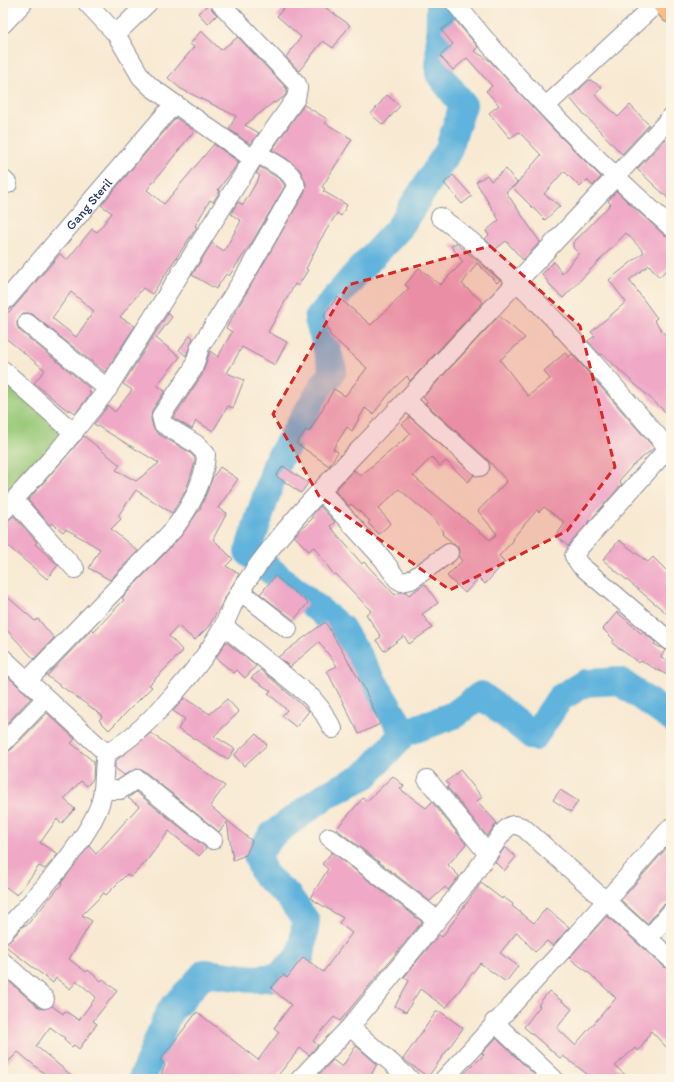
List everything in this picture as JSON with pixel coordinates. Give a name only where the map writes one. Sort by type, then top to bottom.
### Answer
[{"type":"main road","points":[[663,3],[671,12]]},
{"type":"street","points":[[3,24],[23,3]]},
{"type":"street","points":[[27,681],[172,530],[191,504],[200,480],[206,454],[196,444],[163,424],[161,416],[193,369],[200,347],[246,274],[296,187],[295,179],[290,174],[255,156],[174,104],[151,87],[141,77],[116,34],[87,3]]},
{"type":"street","points":[[116,34],[148,3]]},
{"type":"street","points":[[76,569],[8,506],[74,433],[108,389],[255,156],[296,98],[298,88],[294,81],[220,3]]},
{"type":"street","points":[[455,3],[493,50],[615,178],[671,227]]},
{"type":"street","points":[[546,106],[657,3]]},
{"type":"street","name":"Gang Steril","points":[[3,302],[174,104]]},
{"type":"street","points":[[106,753],[114,750],[138,730],[166,702],[196,666],[224,626],[241,590],[274,545],[321,491],[671,117]]},
{"type":"street","points":[[440,217],[471,240],[516,281],[670,447],[579,548],[574,556],[580,565],[671,642]]},
{"type":"street","points":[[28,323],[108,389]]},
{"type":"street","points":[[3,370],[74,433]]},
{"type":"street","points":[[406,400],[480,467]]},
{"type":"street","points":[[321,491],[383,559],[397,579],[402,582],[411,580],[449,553]]},
{"type":"street","points":[[241,590],[288,629]]},
{"type":"street","points":[[224,626],[312,698],[321,709],[332,729]]},
{"type":"street","points":[[3,658],[106,753]]},
{"type":"street","points":[[3,743],[46,698]]},
{"type":"street","points":[[3,933],[70,855],[85,834],[100,802],[103,790],[106,753]]},
{"type":"street","points":[[103,790],[120,790],[137,779],[213,840]]},
{"type":"street","points":[[427,779],[487,853]]},
{"type":"street","points":[[300,1079],[350,1027],[468,881],[487,853],[510,825],[516,824],[524,828],[671,960]]},
{"type":"street","points":[[444,1079],[494,1022],[561,952],[671,827]]},
{"type":"street","points":[[329,837],[437,920]]},
{"type":"street","points":[[648,939],[671,912]]},
{"type":"street","points":[[3,962],[46,999]]},
{"type":"street","points":[[494,1022],[554,1079]]},
{"type":"street","points":[[350,1027],[410,1079]]},
{"type":"highlighted area","points":[[490,246],[580,326],[615,467],[567,531],[450,590],[319,496],[273,414],[348,285]]},
{"type":"green space","points":[[3,373],[67,427],[3,500]]},
{"type":"building","points":[[210,3],[212,10],[217,15],[208,24],[198,13]]},
{"type":"building","points":[[288,3],[319,3],[350,25],[333,48],[323,41],[299,71],[286,57],[301,37],[277,16]]},
{"type":"building","points":[[455,20],[478,47],[474,51],[489,60],[551,127],[601,177],[593,186],[587,180],[580,187],[564,171],[544,194],[560,206],[545,220],[513,188],[541,155],[519,132],[510,138],[489,113],[499,105],[486,91],[492,86],[467,58],[453,70],[440,56],[453,44],[441,30]]},
{"type":"building","points":[[201,31],[221,50],[238,37],[287,89],[285,96],[275,103],[274,102],[245,125],[259,133],[250,144],[229,129],[236,116],[181,89],[168,78],[194,47],[190,44]]},
{"type":"building","points":[[590,80],[602,87],[595,95],[618,117],[630,105],[649,125],[622,154],[570,98]]},
{"type":"building","points":[[387,95],[400,106],[383,125],[371,114]]},
{"type":"building","points":[[304,105],[327,119],[325,123],[352,139],[322,187],[325,189],[323,191],[347,205],[341,216],[337,213],[319,242],[306,269],[308,270],[298,286],[295,284],[268,332],[287,342],[275,365],[242,347],[227,373],[244,380],[233,408],[228,406],[213,431],[196,421],[192,429],[173,418],[202,375],[210,351],[218,357],[232,332],[226,328],[305,192],[306,184],[300,170],[287,159],[272,150]]},
{"type":"building","points":[[176,118],[194,131],[147,190],[164,204],[214,144],[239,162],[218,190],[220,191],[213,202],[210,200],[195,226],[197,227],[152,294],[143,288],[120,317],[135,326],[105,372],[33,315],[23,313],[17,321],[17,326],[20,331],[91,389],[89,391],[91,393],[76,413],[69,409],[68,411],[34,383],[45,370],[3,336],[3,311],[9,312],[15,306],[60,254],[67,260],[92,229],[97,232],[112,213],[101,205]],"holes":[[[71,292],[94,311],[76,337],[52,318]]]},
{"type":"building","points":[[671,134],[671,201],[637,169]]},
{"type":"building","points":[[260,167],[280,179],[285,186],[251,244],[229,276],[226,274],[216,289],[192,275],[212,243],[224,251],[241,221],[231,214],[238,202],[243,205],[260,176],[256,173]]},
{"type":"building","points":[[506,169],[517,183],[506,192],[540,242],[523,260],[506,241],[496,249],[485,239],[489,235],[486,231],[499,220],[476,182],[487,175],[491,181]]},
{"type":"building","points":[[453,175],[472,196],[462,204],[444,183]]},
{"type":"building","points":[[616,191],[664,235],[671,237],[671,266],[659,277],[649,265],[629,280],[657,318],[654,320],[671,343],[671,417],[602,354],[601,355],[588,341],[595,336],[591,332],[626,302],[609,280],[644,252],[626,233],[563,298],[553,289],[542,274],[554,262],[562,274],[579,253],[573,248],[573,243],[611,204],[608,201]]},
{"type":"building","points":[[456,243],[500,280],[497,283],[477,263],[462,284],[483,302],[410,381],[407,376],[394,388],[373,414],[365,408],[352,431],[347,427],[333,449],[338,452],[329,466],[296,443],[306,430],[309,432],[334,389],[345,396],[367,368],[330,335],[324,314],[338,297],[371,325],[409,288],[405,285],[419,268],[440,285],[463,262],[451,246]]},
{"type":"building","points":[[168,313],[172,317],[156,338],[180,357],[157,385],[165,391],[152,410],[151,419],[153,427],[157,433],[189,452],[195,458],[195,463],[186,490],[172,513],[136,490],[118,516],[121,519],[111,529],[138,551],[110,580],[89,568],[100,549],[66,529],[63,532],[52,523],[50,525],[28,500],[84,436],[120,465],[116,470],[136,481],[159,463],[94,424],[108,406],[115,412],[132,390],[123,384]]},
{"type":"building","points":[[499,316],[525,338],[500,360],[528,396],[550,379],[544,371],[565,353],[569,357],[572,354],[654,448],[632,466],[619,481],[622,484],[568,546],[556,536],[565,523],[544,507],[539,512],[537,510],[512,539],[513,541],[499,556],[505,562],[485,584],[479,578],[465,593],[447,576],[462,561],[459,557],[460,552],[458,547],[442,534],[444,532],[432,517],[399,489],[378,509],[391,523],[379,534],[368,523],[370,521],[351,504],[349,506],[335,491],[354,470],[360,476],[411,434],[402,424],[410,417],[474,475],[468,482],[446,461],[440,466],[432,457],[413,476],[490,540],[497,534],[478,511],[507,481],[487,459],[425,403],[427,402],[423,397]]},
{"type":"building","points":[[190,335],[193,338],[186,356],[179,350]]},
{"type":"building","points":[[283,466],[308,483],[301,493],[276,476]]},
{"type":"building","points":[[220,467],[238,479],[218,508],[227,513],[213,539],[233,559],[226,566],[239,574],[209,626],[195,640],[178,626],[169,636],[183,651],[149,685],[152,687],[109,730],[99,720],[103,716],[47,676],[92,629],[94,631],[124,600],[122,598],[181,536],[200,509],[213,477]]},
{"type":"building","points":[[320,506],[335,522],[330,526],[362,564],[364,562],[395,595],[400,592],[406,592],[409,595],[425,584],[438,603],[422,614],[432,628],[409,644],[404,636],[384,651],[376,640],[381,637],[366,614],[371,611],[336,574],[334,575],[314,547],[309,551],[294,536],[313,518],[312,516]]},
{"type":"building","points":[[14,516],[37,542],[35,544],[58,565],[47,579],[3,542],[3,524]]},
{"type":"building","points":[[619,540],[648,562],[653,557],[671,575],[671,617],[603,560]]},
{"type":"building","points":[[275,576],[308,603],[294,620],[260,594]]},
{"type":"building","points":[[3,593],[35,621],[38,619],[54,638],[34,659],[3,626]]},
{"type":"building","points":[[617,612],[642,634],[643,632],[655,642],[654,644],[665,650],[661,657],[671,662],[671,677],[641,661],[639,663],[612,643],[614,640],[603,629]]},
{"type":"building","points":[[325,622],[364,688],[380,724],[359,734],[327,671],[337,666],[319,642],[290,667],[278,657]]},
{"type":"building","points":[[226,642],[256,666],[245,678],[237,670],[234,673],[216,658]]},
{"type":"building","points":[[261,670],[309,711],[296,727],[282,716],[287,710],[268,693],[271,691],[251,678]]},
{"type":"building","points":[[3,672],[31,698],[8,722],[3,718]]},
{"type":"building","points":[[184,698],[210,714],[227,699],[239,712],[214,736],[235,749],[228,759],[178,729],[185,719],[173,711]]},
{"type":"building","points":[[47,713],[75,739],[71,743],[94,762],[93,779],[87,786],[81,781],[64,799],[75,809],[61,824],[57,819],[40,843],[58,854],[45,869],[39,866],[17,895],[3,885],[3,753],[11,750]]},
{"type":"building","points":[[151,733],[225,786],[210,806],[252,841],[246,855],[233,860],[227,822],[219,832],[144,771],[137,769],[124,775],[115,768],[115,762],[119,758]]},
{"type":"building","points":[[256,734],[267,745],[244,766],[234,755]]},
{"type":"building","points":[[460,770],[482,797],[477,801],[497,823],[487,836],[447,787],[449,785],[446,782]]},
{"type":"building","points":[[393,776],[404,786],[400,789],[426,808],[432,802],[466,844],[448,865],[459,876],[448,890],[445,887],[430,901],[336,829],[363,798],[367,801]]},
{"type":"building","points":[[560,790],[578,801],[571,812],[553,800]]},
{"type":"building","points":[[136,792],[206,848],[199,856],[169,831],[145,863],[131,877],[127,874],[106,895],[104,893],[82,915],[92,921],[69,959],[86,972],[88,970],[101,981],[103,979],[117,991],[93,1021],[97,1024],[79,1049],[74,1045],[72,1047],[64,1040],[65,1038],[50,1027],[36,1046],[76,1079],[51,1079],[18,1052],[3,1067],[3,976],[38,1007],[43,1009],[52,1006],[63,1014],[65,1011],[79,1020],[96,997],[77,981],[70,989],[56,978],[53,983],[3,944],[11,940],[24,925],[26,926],[62,884],[61,883],[89,846],[96,854],[139,806],[128,798]]},
{"type":"building","points":[[671,843],[671,902],[663,905],[647,924],[621,900]]},
{"type":"building","points":[[505,847],[516,857],[504,871],[495,862]]},
{"type":"building","points":[[332,852],[422,922],[340,1021],[334,1017],[313,1041],[318,1045],[309,1055],[300,1048],[275,1079],[159,1079],[165,1065],[160,1060],[197,1012],[258,1060],[279,1032],[274,1028],[291,1005],[271,988],[283,975],[287,978],[303,957],[323,972],[352,933],[339,923],[343,918],[310,898],[328,869],[322,864]]},
{"type":"building","points":[[481,883],[502,899],[503,897],[513,904],[512,906],[534,923],[546,908],[569,927],[553,946],[547,941],[535,952],[517,932],[500,953],[518,966],[506,982],[480,963],[446,1008],[420,989],[406,1012],[395,1006],[409,981],[404,977],[439,935],[442,937]]},
{"type":"building","points":[[607,916],[664,967],[671,969],[671,1052],[651,1031],[639,1051],[635,1048],[615,1066],[630,1079],[583,1079],[587,1074],[563,1056],[561,1059],[524,1027],[549,991],[572,1009],[557,1028],[575,1045],[616,998],[589,973],[569,958]]},
{"type":"building","points":[[436,1012],[441,1012],[463,1028],[428,1077],[403,1059]]},
{"type":"building","points":[[496,1038],[539,1079],[458,1079],[484,1055],[482,1053]]},
{"type":"building","points":[[356,1046],[377,1064],[369,1079],[315,1079],[333,1060],[342,1067]]},
{"type":"waterway","points":[[404,733],[341,628],[248,552],[277,462],[333,370],[318,319],[354,276],[399,228],[448,151],[463,105],[439,74],[440,3]]},
{"type":"waterway","points":[[142,1079],[169,1012],[205,973],[253,979],[277,977],[301,956],[306,921],[289,897],[264,874],[257,855],[273,834],[325,796],[366,775],[404,733],[454,715],[481,695],[534,737],[560,698],[585,683],[619,681],[671,718]]}]
